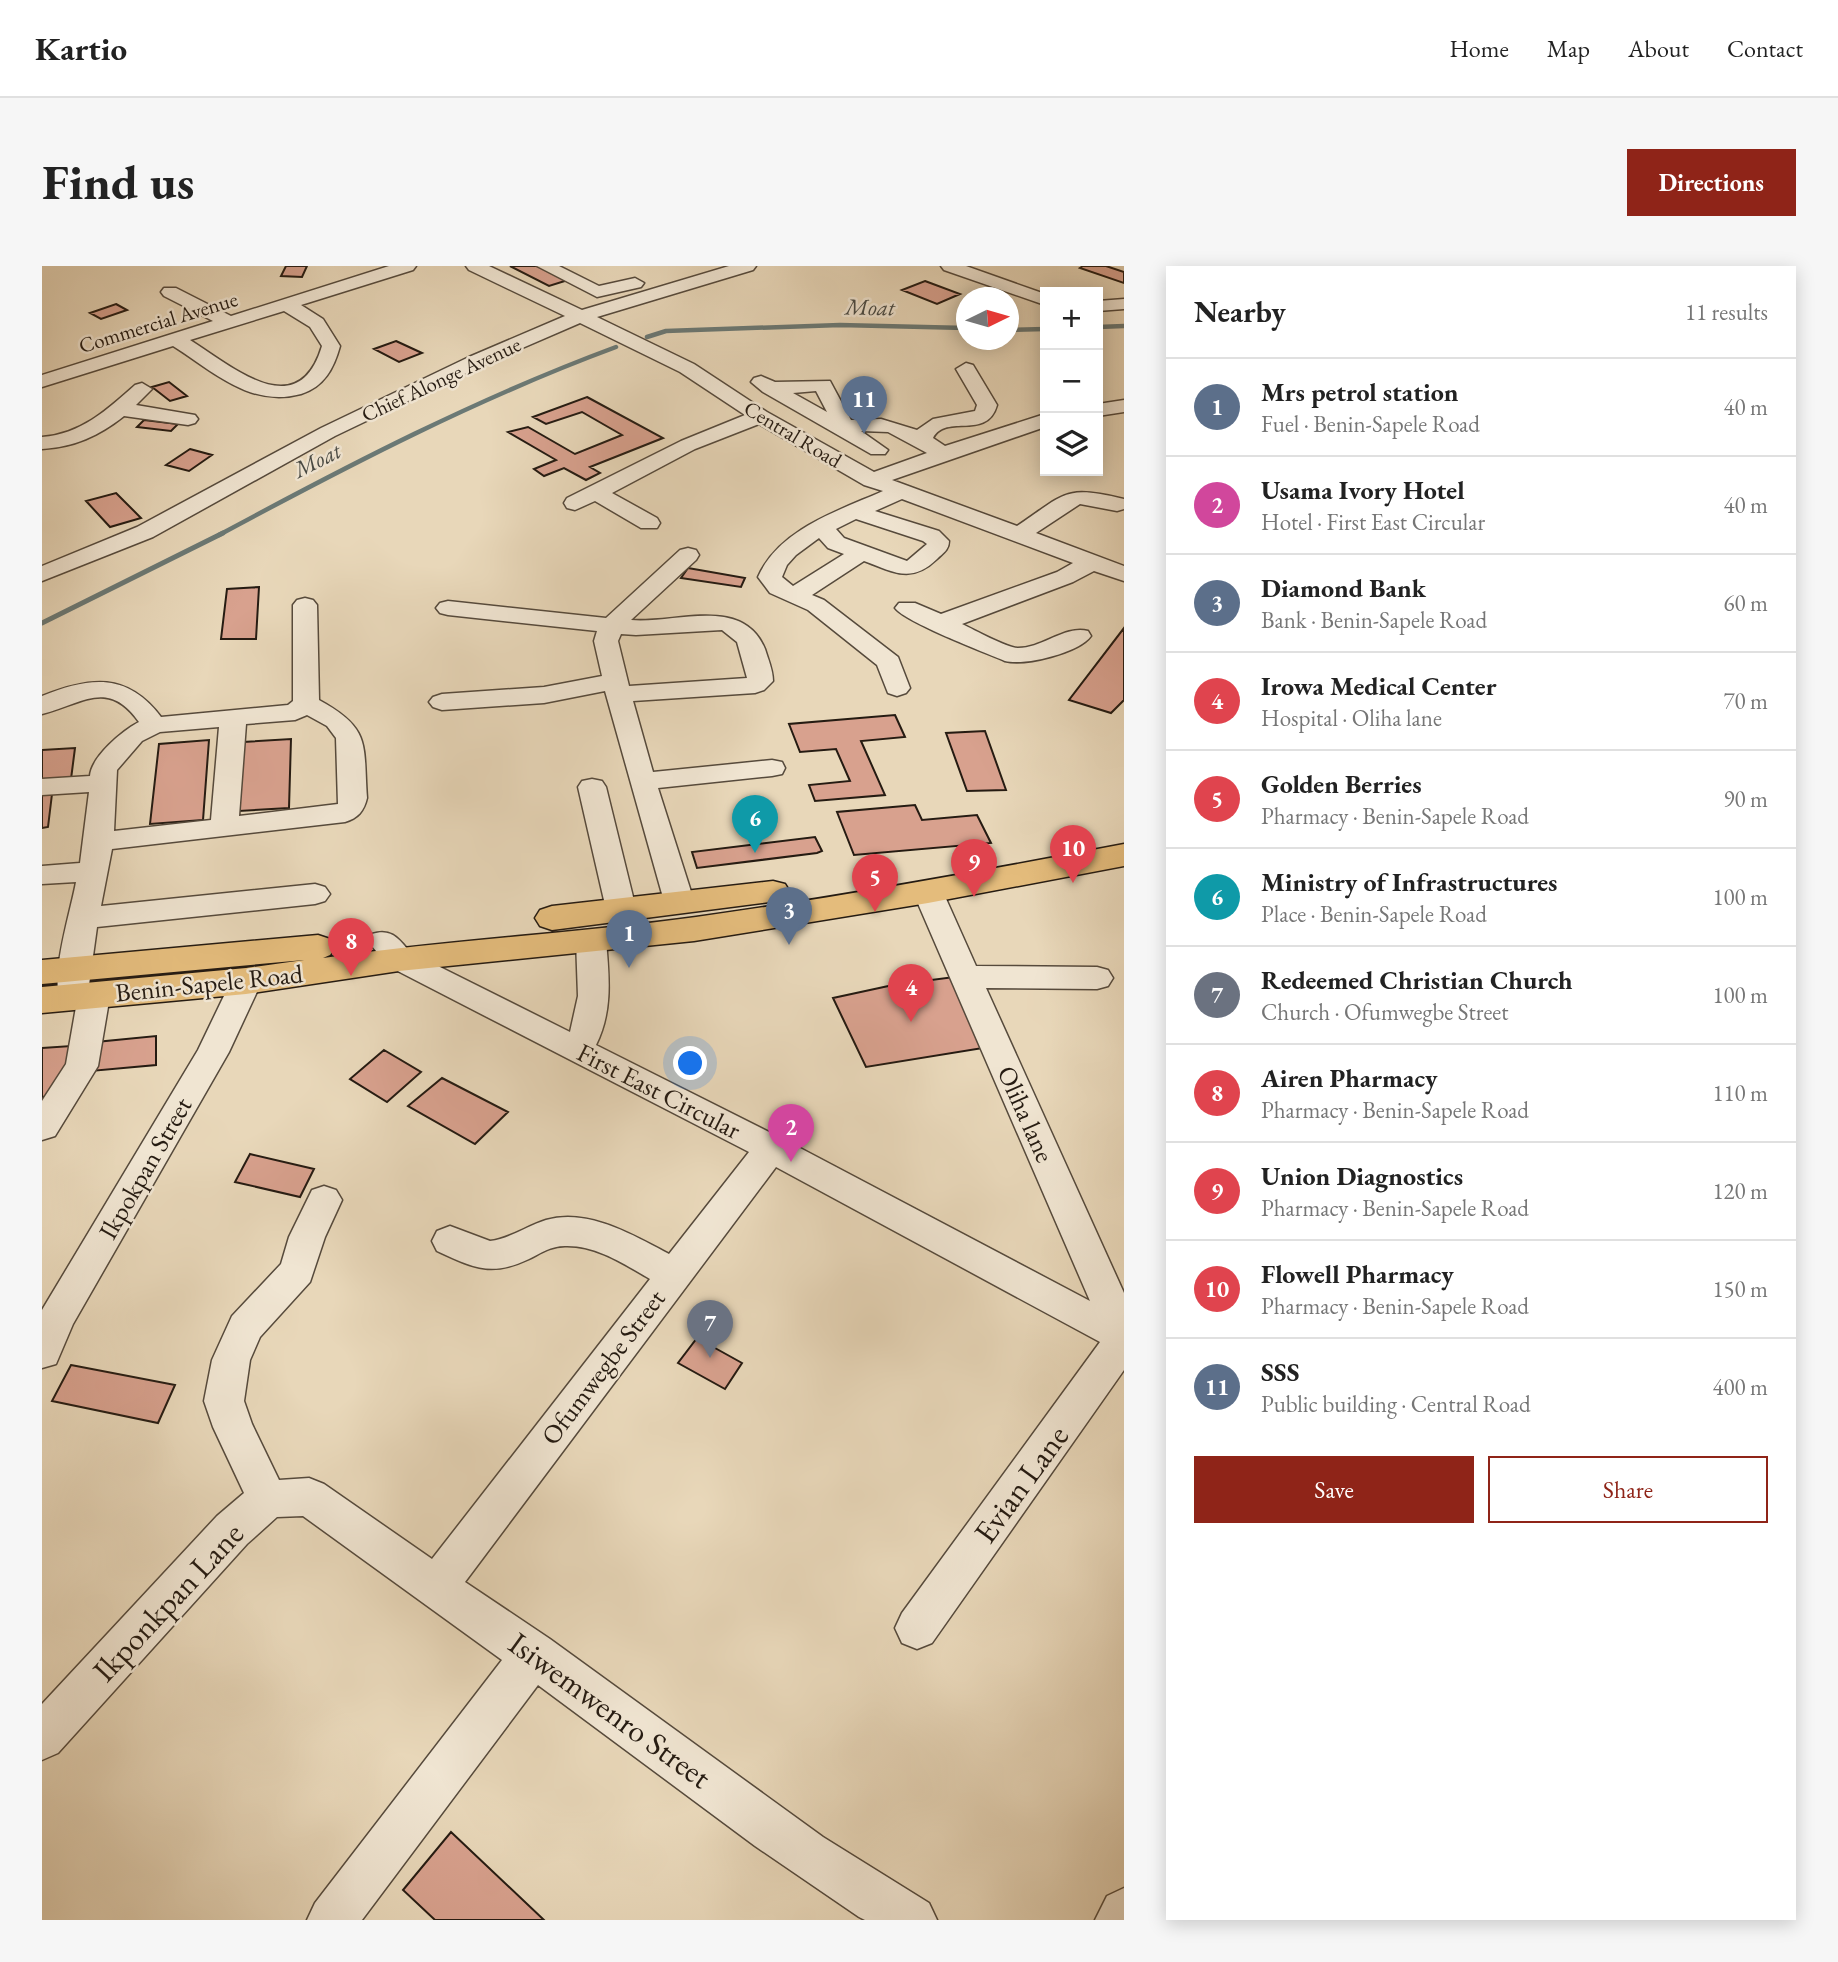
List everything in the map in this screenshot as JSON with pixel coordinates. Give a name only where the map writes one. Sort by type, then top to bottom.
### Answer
[{"type":"highway","name":"Benin-Sapele Road","points":[[65,986],[246,981],[391,950],[621,909],[860,884],[1124,834]]},
{"type":"highway","name":"Benin-Sapele Road","points":[[65,986],[391,950],[591,940],[694,929],[928,892],[1124,855]]},
{"type":"street","name":"Commercial Avenue","points":[[42,381],[407,266]]},
{"type":"street","name":"Central Road","points":[[475,266],[687,368],[760,416],[872,480],[1124,574]]},
{"type":"street","points":[[546,266],[597,292],[644,281]]},
{"type":"street","name":"Chief Alonge Avenue","points":[[42,574],[145,532],[328,432],[476,361],[579,317],[747,266]]},
{"type":"street","points":[[950,266],[1040,298]]},
{"type":"street","points":[[585,285],[622,271],[667,291]]},
{"type":"street","points":[[170,292],[231,323]]},
{"type":"street","points":[[1103,306],[1124,304]]},
{"type":"street","points":[[177,340],[231,376],[261,391],[295,391],[310,384],[321,373],[331,346],[317,323],[288,305]]},
{"type":"street","points":[[922,439],[924,432],[933,425],[975,419],[984,415],[986,405],[966,369]]},
{"type":"street","points":[[842,427],[823,386],[765,385],[878,450]]},
{"type":"street","points":[[42,443],[72,439],[91,431],[142,389]]},
{"type":"street","points":[[1103,409],[1124,406]]},
{"type":"street","points":[[119,409],[188,419]]},
{"type":"street","points":[[575,503],[688,445],[760,416]]},
{"type":"street","points":[[872,480],[1040,422]]},
{"type":"street","points":[[842,427],[892,426],[922,439],[942,454]]},
{"type":"street","points":[[946,490],[1038,522]]},
{"type":"street","points":[[897,688],[889,662],[816,605],[772,583],[772,569],[782,555],[804,538],[900,492]]},
{"type":"street","points":[[597,493],[649,523]]},
{"type":"street","points":[[1019,535],[1075,497],[1094,498],[1117,504]]},
{"type":"street","points":[[823,529],[831,540],[898,567],[917,566],[939,544],[931,537],[857,512]]},
{"type":"street","points":[[794,596],[861,553]]},
{"type":"street","points":[[679,901],[642,781],[606,641],[611,626],[688,555]]},
{"type":"street","points":[[939,624],[1065,577],[1093,562]]},
{"type":"street","points":[[43,1127],[82,1066],[65,986],[94,872],[104,769],[133,735],[154,725],[295,712],[306,704],[305,605]]},
{"type":"street","points":[[442,702],[544,695],[583,686],[617,688],[755,685],[760,681],[760,674],[744,631],[737,626],[724,623],[661,628],[611,626],[448,608]]},
{"type":"street","points":[[907,608],[1014,656],[1055,648],[1079,636]]},
{"type":"street","points":[[42,706],[74,692],[109,689],[135,701],[154,725]]},
{"type":"street","points":[[99,842],[345,813],[351,806],[349,737],[336,720],[306,704]]},
{"type":"street","points":[[224,827],[233,719]]},
{"type":"street","points":[[642,781],[772,768]]},
{"type":"street","points":[[42,787],[103,783]]},
{"type":"street","points":[[592,787],[621,909]]},
{"type":"street","points":[[42,875],[94,872]]},
{"type":"street","name":"Oliha lane","points":[[928,892],[1124,1337]]},
{"type":"street","points":[[84,918],[315,894]]},
{"type":"street","points":[[577,1050],[589,1029],[594,1012],[591,940]]},
{"type":"street","name":"First East Circular","points":[[391,950],[577,1050],[771,1148],[1124,1337]]},
{"type":"street","points":[[966,977],[1097,978]]},
{"type":"street","name":"Ikpokpan Street","points":[[42,1352],[57,1318],[213,1052],[246,981]]},
{"type":"street","name":"Ofumwegbe Street","points":[[436,1587],[771,1148]]},
{"type":"street","points":[[289,1498],[224,1401],[231,1360],[245,1327],[297,1271],[307,1237],[324,1200]]},
{"type":"street","points":[[450,1241],[488,1256],[507,1252],[534,1237],[553,1232],[585,1232],[674,1275]]},
{"type":"street","name":"Evian Lane","points":[[917,1628],[1124,1337]]},
{"type":"street","name":"Isiwemwenro Street","points":[[289,1498],[436,1587],[534,1654],[884,1913]]},
{"type":"street","name":"Ikponkpan Lane","points":[[42,1737],[232,1530],[289,1498]]},
{"type":"street","points":[[332,1920],[534,1654]]},
{"type":"street","points":[[1120,1920],[1124,1913]]},
{"type":"building","points":[[286,266],[307,266],[302,277],[281,276]]},
{"type":"building","points":[[510,266],[539,266],[568,280],[549,286]]},
{"type":"building","points":[[1106,266],[1124,272],[1124,283],[1080,268]]},
{"type":"building","points":[[925,281],[956,293],[956,296],[937,304],[902,290]]},
{"type":"building","points":[[116,304],[127,310],[101,319],[90,313]]},
{"type":"building","points":[[396,341],[422,353],[399,362],[374,349]]},
{"type":"building","points":[[169,382],[187,396],[170,401],[152,387]]},
{"type":"building","points":[[587,397],[663,438],[590,467],[600,473],[586,480],[564,468],[544,476],[534,469],[556,460],[508,432],[528,427],[575,454],[622,435],[582,412],[546,424],[533,417]]},
{"type":"building","points":[[144,420],[178,424],[171,431],[137,427]]},
{"type":"building","points":[[190,449],[212,455],[189,471],[166,465]]},
{"type":"building","points":[[116,493],[141,518],[110,527],[86,501]]},
{"type":"building","points":[[688,568],[745,578],[741,587],[681,578]]},
{"type":"building","points":[[259,587],[256,639],[221,639],[227,589]]},
{"type":"building","points":[[1124,628],[1124,700],[1111,713],[1069,700]]},
{"type":"building","points":[[895,715],[905,737],[861,741],[885,795],[815,801],[809,785],[850,781],[836,749],[800,752],[789,724]]},
{"type":"building","points":[[985,731],[1006,790],[967,791],[946,733]]},
{"type":"building","points":[[291,739],[289,808],[239,811],[243,742]]},
{"type":"building","points":[[209,740],[203,820],[150,824],[159,744]]},
{"type":"building","points":[[75,748],[71,779],[42,781],[42,750]]},
{"type":"building","points":[[52,794],[48,827],[42,828],[42,795]]},
{"type":"building","points":[[915,805],[922,820],[977,815],[991,843],[854,855],[837,812]]},
{"type":"building","points":[[815,837],[822,851],[817,853],[697,868],[692,852]]},
{"type":"building","points":[[954,977],[989,1047],[866,1067],[833,998],[893,985]]},
{"type":"building","points":[[156,1036],[156,1065],[91,1071],[96,1042]]},
{"type":"building","points":[[71,1046],[62,1095],[42,1097],[42,1048]]},
{"type":"building","points":[[384,1050],[421,1072],[387,1102],[350,1079]]},
{"type":"building","points":[[442,1078],[508,1112],[475,1144],[408,1106]]},
{"type":"building","points":[[250,1154],[314,1169],[300,1197],[235,1182]]},
{"type":"building","points":[[697,1338],[742,1363],[725,1389],[678,1363]]},
{"type":"building","points":[[71,1365],[175,1385],[158,1423],[52,1401]]},
{"type":"building","points":[[451,1832],[544,1920],[435,1920],[403,1890]]},
{"type":"waterway","name":"Moat","points":[[647,337],[666,331],[840,325],[956,328]]},
{"type":"waterway","name":"Moat","points":[[1103,327],[1124,326]]},
{"type":"waterway","name":"Moat","points":[[1019,330],[1040,329]]},
{"type":"waterway","name":"Moat","points":[[219,535],[316,483],[464,410],[616,347]]},
{"type":"waterway","name":"Moat","points":[[219,535],[223,533]]},
{"type":"waterway","name":"Moat","points":[[42,623],[219,535]]},
{"type":"place","name":"SSS","points":[[864,434]]},
{"type":"place","name":"Ministry of Infrastructures","points":[[755,853]]},
{"type":"place","name":"Flowell Pharmacy","points":[[1073,883]]},
{"type":"place","name":"Union Diagnostics","points":[[974,897]]},
{"type":"place","name":"Golden Berries","points":[[875,912]]},
{"type":"place","name":"Diamond Bank","points":[[789,945]]},
{"type":"place","name":"Mrs petrol station","points":[[629,968]]},
{"type":"place","name":"Airen Pharmacy","points":[[351,976]]},
{"type":"place","name":"Irowa Medical Center","points":[[911,1022]]},
{"type":"place","name":"Usama Ivory Hotel","points":[[791,1162]]},
{"type":"place","name":"Redeemed Christian Church","points":[[710,1358]]}]
